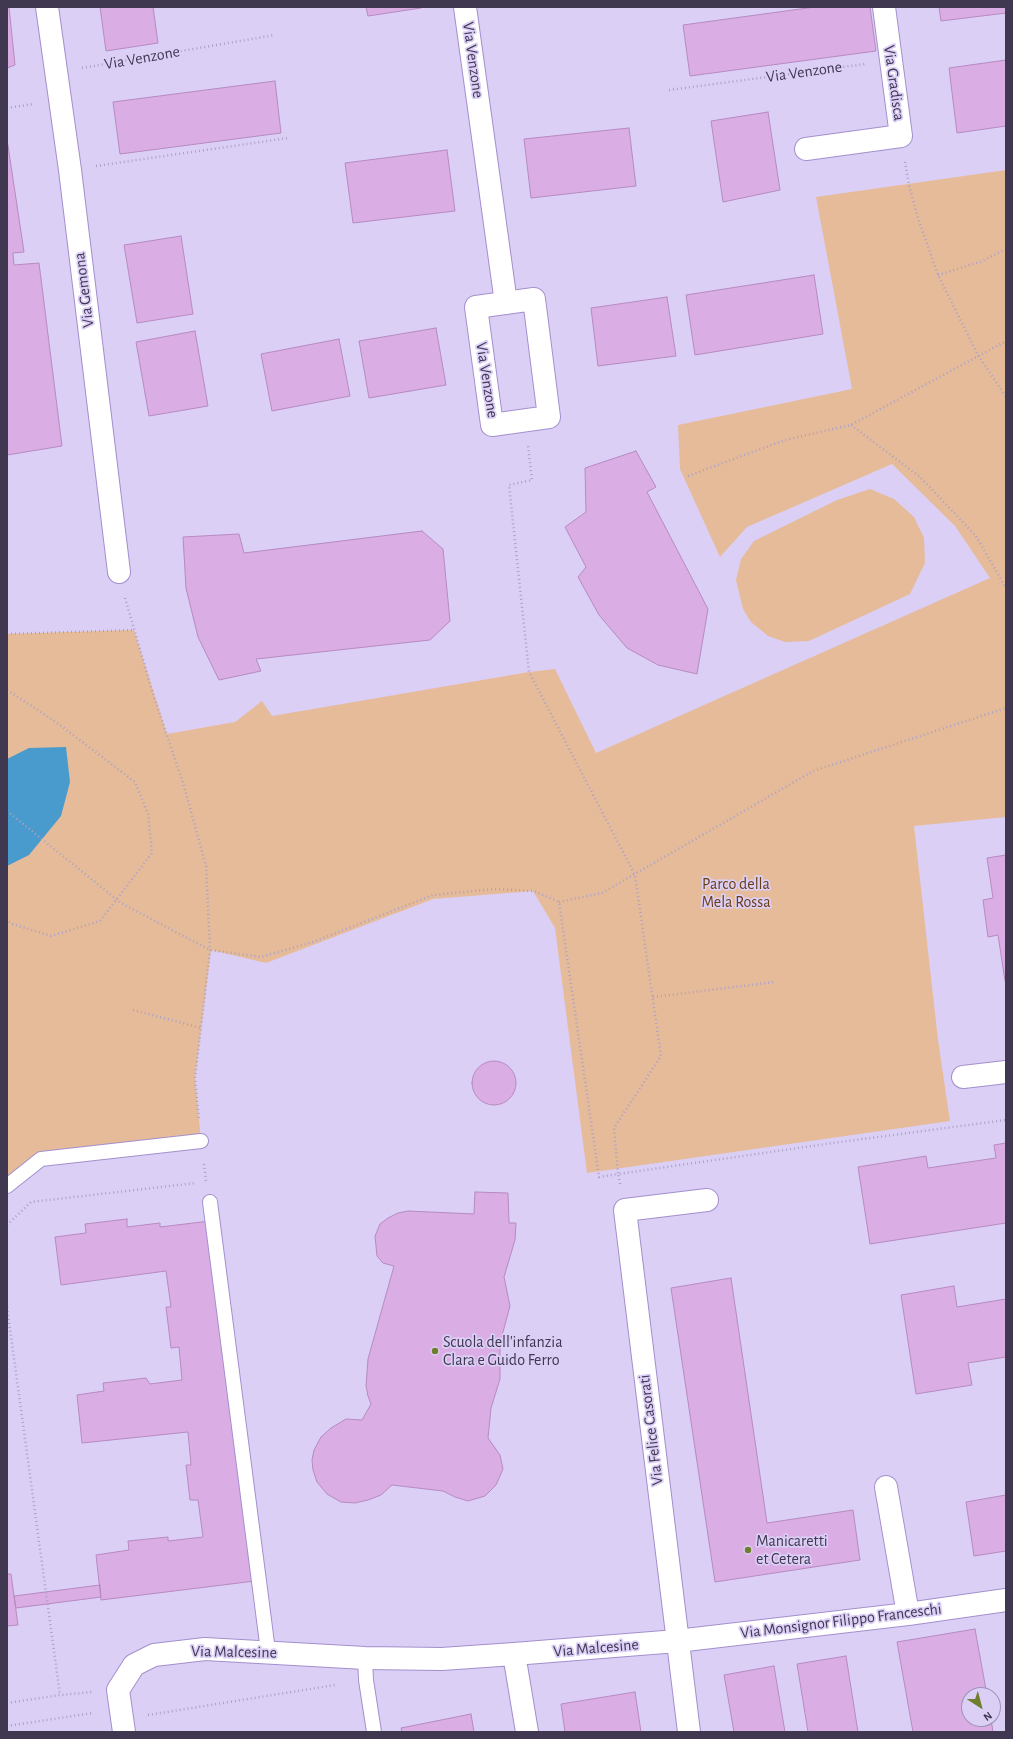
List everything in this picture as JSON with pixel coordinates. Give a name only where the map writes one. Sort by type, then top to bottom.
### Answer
[{"type":"street","name":"Via Gemona","points":[[47,7],[70,170],[119,572]]},
{"type":"street","name":"Via Venzone","points":[[465,7],[506,303]]},
{"type":"street","name":"Via Gradisca","points":[[806,149],[901,136],[884,7]]},
{"type":"street","name":"Via Venzone","points":[[534,299],[549,417],[492,425],[476,307],[506,303],[534,299]]},
{"type":"street","points":[[962,1077],[1006,1072]]},
{"type":"street","points":[[625,1210],[708,1200]]},
{"type":"street","name":"Via Felice Casorati","points":[[625,1210],[689,1732]]},
{"type":"street","points":[[886,1487],[908,1614]]},
{"type":"street","name":"Via Monsignor Filippo Franceschi","points":[[677,1641],[908,1614],[1006,1600]]},
{"type":"street","name":"Via Malcesine","points":[[121,1712],[134,1665],[154,1655],[205,1649],[268,1651],[365,1658],[442,1659],[677,1641]]},
{"type":"street","points":[[514,1654],[527,1732]]},
{"type":"lane","points":[[7,1186],[41,1159],[201,1141]]},
{"type":"lane","points":[[210,1202],[268,1651]]},
{"type":"lane","points":[[365,1658],[366,1680],[374,1732]]},
{"type":"path","name":"Via Venzone","points":[[56,72],[275,35]]},
{"type":"path","name":"Via Venzone","points":[[669,90],[891,60]]},
{"type":"path","points":[[901,136],[909,185],[917,215],[938,276],[978,356],[1006,397]]},
{"type":"path","points":[[70,170],[288,138]]},
{"type":"path","points":[[938,276],[980,262],[1006,249]]},
{"type":"path","points":[[688,476],[785,440],[851,425],[1006,341]]},
{"type":"path","points":[[525,421],[532,480],[509,485],[529,672],[635,875],[661,1056],[614,1128],[618,1174],[625,1210]]},
{"type":"path","points":[[851,425],[920,478],[976,536],[1006,588]]},
{"type":"path","points":[[119,572],[134,630],[184,786],[206,866],[210,950],[195,1078],[201,1141],[210,1202]]},
{"type":"path","points":[[7,634],[134,630]]},
{"type":"path","points":[[7,690],[56,722],[135,782],[148,814],[152,853],[100,921],[51,936],[12,924],[7,920]]},
{"type":"path","points":[[7,811],[121,903],[210,950],[261,957],[314,942],[433,895],[494,888],[534,891],[559,902],[602,893],[813,771],[1006,708]]},
{"type":"path","points":[[559,902],[599,1177],[833,1143],[1006,1120]]},
{"type":"path","points":[[653,997],[776,982]]},
{"type":"path","points":[[133,1010],[201,1028]]},
{"type":"path","points":[[7,1225],[31,1202],[198,1182]]},
{"type":"path","points":[[7,1308],[60,1695]]},
{"type":"path","points":[[7,1726],[366,1680]]},
{"type":"path","points":[[7,1703],[60,1695],[121,1712]]},
{"type":"green space","name":"Parco della Mela Rossa","points":[[1006,170],[1006,817],[914,826],[938,1040],[950,1121],[587,1173],[555,928],[533,891],[433,899],[266,963],[211,950],[195,1078],[201,1141],[41,1159],[7,1186],[7,634],[134,630],[167,734],[235,722],[262,701],[272,716],[529,672],[555,669],[596,753],[990,578],[955,526],[892,464],[747,527],[720,557],[680,469],[678,425],[852,389],[816,197]]},
{"type":"green space","points":[[870,489],[894,499],[914,517],[924,538],[925,563],[910,594],[809,641],[785,642],[768,636],[751,622],[743,609],[736,580],[741,559],[754,541],[837,500]]},
{"type":"water","points":[[66,747],[70,782],[61,816],[29,855],[7,866],[7,759],[29,748]]},
{"type":"building","points":[[7,7],[9,7],[15,65],[7,68]]},
{"type":"building","points":[[100,7],[153,7],[158,43],[106,51]]},
{"type":"building","points":[[366,7],[421,7],[421,8],[368,16]]},
{"type":"building","points":[[815,7],[870,7],[876,51],[690,76],[683,25]]},
{"type":"building","points":[[939,7],[1006,7],[1006,13],[941,21]]},
{"type":"building","points":[[1006,60],[1006,126],[957,133],[949,68]]},
{"type":"building","points":[[275,81],[281,133],[120,154],[113,102]]},
{"type":"building","points":[[768,112],[780,190],[723,202],[711,121]]},
{"type":"building","points":[[629,128],[636,186],[531,198],[524,139]]},
{"type":"building","points":[[7,139],[24,252],[13,253],[14,265],[39,263],[62,446],[7,455]]},
{"type":"building","points":[[447,150],[455,211],[353,223],[345,163]]},
{"type":"building","points":[[181,236],[193,314],[137,323],[124,245]]},
{"type":"building","points":[[814,275],[823,334],[695,355],[686,295]]},
{"type":"building","points":[[667,297],[676,356],[598,366],[591,308]]},
{"type":"building","points":[[436,328],[446,385],[369,398],[359,341]]},
{"type":"building","points":[[195,331],[208,406],[149,416],[136,342]]},
{"type":"building","points":[[339,339],[350,396],[272,411],[261,354]]},
{"type":"building","points":[[636,451],[656,487],[647,492],[708,609],[697,674],[658,665],[627,648],[599,615],[578,577],[586,567],[565,527],[586,512],[585,468]]},
{"type":"building","points":[[422,531],[443,549],[450,621],[430,640],[256,659],[261,671],[219,680],[198,637],[186,588],[183,537],[239,534],[244,553]]},
{"type":"building","points":[[1006,855],[1005,981],[998,935],[988,937],[983,900],[993,898],[987,858]]},
{"type":"building","points":[[494,1061],[506,1065],[512,1071],[516,1083],[512,1095],[506,1101],[494,1105],[482,1101],[476,1095],[472,1083],[476,1071],[482,1065]]},
{"type":"building","points":[[1006,1143],[1006,1223],[870,1244],[858,1167],[926,1156],[928,1168],[996,1158],[994,1145]]},
{"type":"building","name":"Scuola dell'infanzia Clara e Guido Ferro","points":[[475,1192],[508,1193],[509,1223],[516,1223],[515,1240],[504,1277],[510,1306],[500,1343],[500,1379],[491,1408],[488,1438],[500,1455],[503,1469],[496,1485],[485,1496],[468,1501],[443,1491],[392,1485],[381,1495],[368,1500],[355,1503],[341,1502],[327,1494],[317,1482],[313,1470],[312,1460],[314,1450],[321,1437],[331,1428],[346,1419],[362,1420],[371,1404],[366,1386],[368,1359],[394,1266],[383,1263],[377,1256],[375,1236],[380,1224],[398,1213],[408,1211],[474,1214]]},
{"type":"building","points":[[127,1219],[127,1227],[160,1223],[160,1227],[210,1221],[255,1581],[101,1600],[96,1555],[129,1550],[128,1541],[168,1537],[168,1541],[203,1537],[198,1500],[190,1500],[186,1465],[191,1465],[188,1432],[82,1443],[77,1395],[104,1391],[103,1383],[146,1378],[150,1384],[182,1380],[179,1347],[171,1348],[166,1307],[171,1307],[166,1271],[61,1285],[55,1237],[86,1233],[85,1224]]},
{"type":"building","points":[[731,1278],[767,1523],[853,1510],[860,1560],[715,1582],[671,1288]]},
{"type":"building","points":[[954,1286],[957,1307],[1006,1299],[1006,1357],[968,1363],[972,1385],[916,1394],[901,1295]]},
{"type":"building","points":[[1006,1495],[1006,1551],[974,1556],[966,1502]]},
{"type":"building","points":[[7,1574],[11,1574],[18,1625],[7,1626]]},
{"type":"building","points":[[100,1585],[101,1597],[16,1608],[14,1596]]},
{"type":"building","points":[[975,1629],[986,1687],[961,1687],[961,1727],[992,1727],[993,1732],[913,1732],[897,1642]]},
{"type":"building","points":[[846,1656],[858,1732],[808,1732],[797,1664]]},
{"type":"building","points":[[774,1666],[785,1732],[734,1732],[724,1675]]},
{"type":"building","points":[[635,1692],[641,1732],[565,1732],[561,1704]]},
{"type":"building","points":[[471,1714],[474,1732],[402,1732],[401,1728]]},
{"type":"place","name":"Scuola dell'infanzia Clara e Guido Ferro","points":[[435,1351]]},
{"type":"place","name":"Manicaretti et Cetera","points":[[748,1550]]}]
